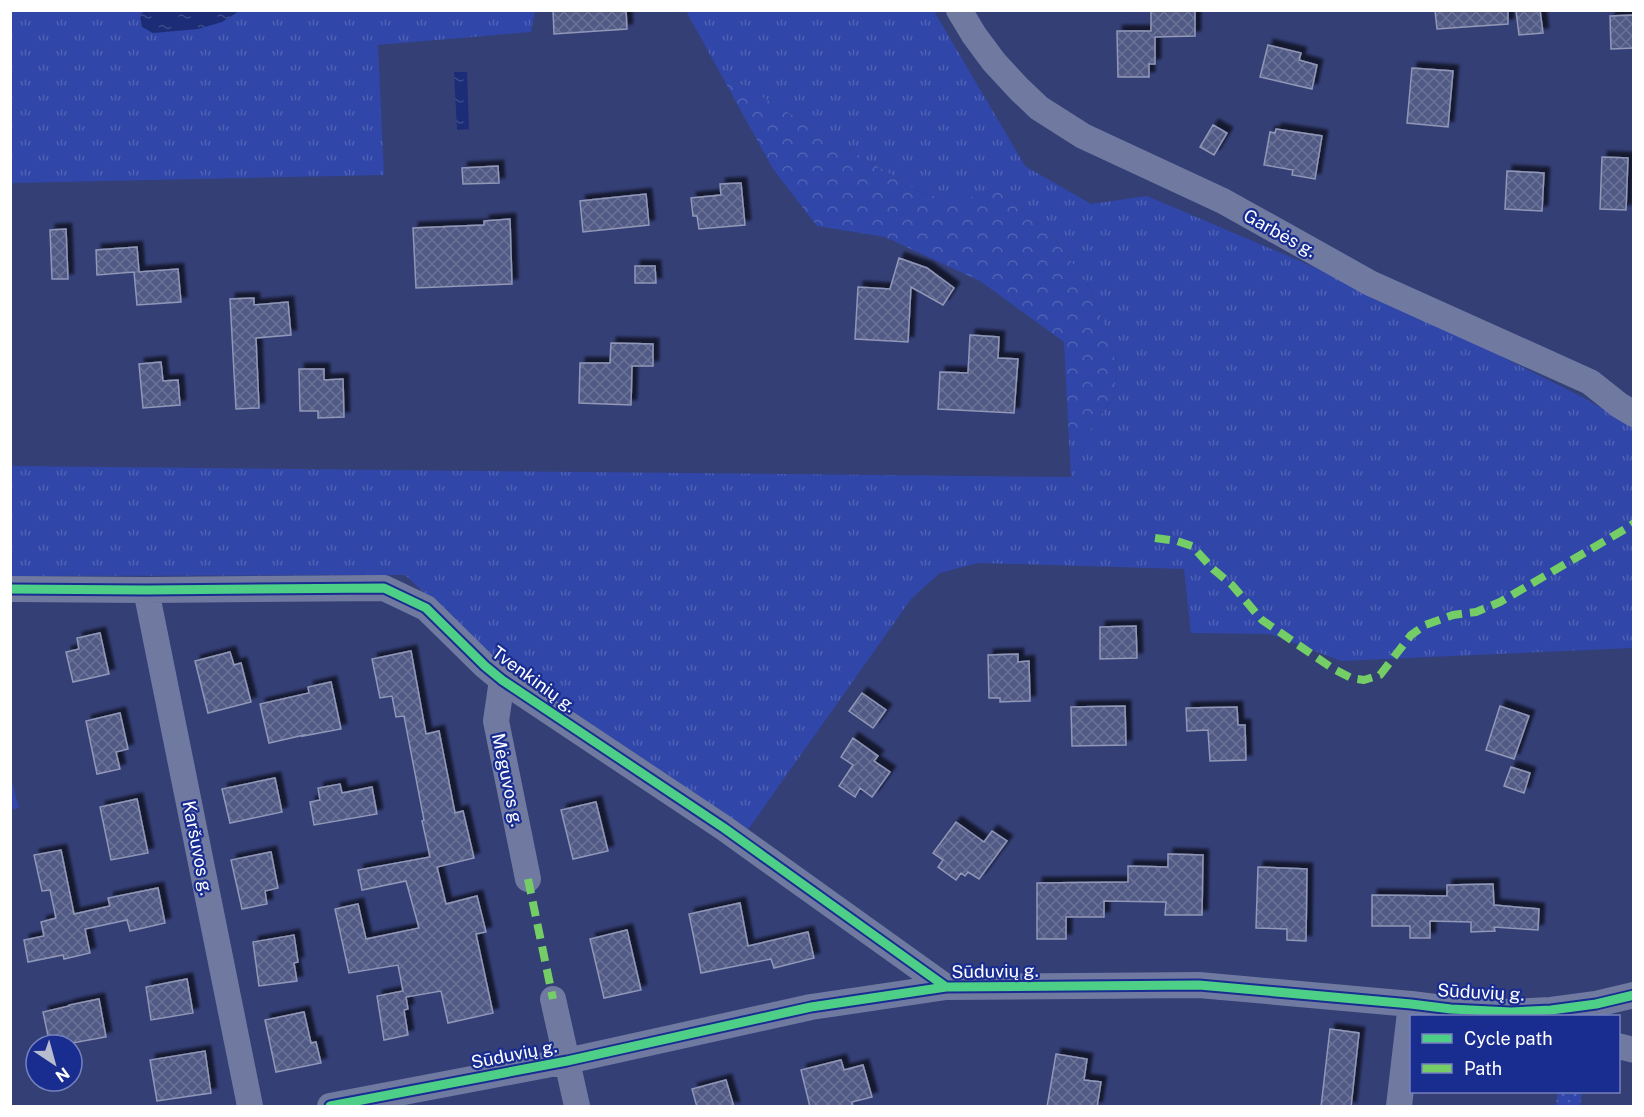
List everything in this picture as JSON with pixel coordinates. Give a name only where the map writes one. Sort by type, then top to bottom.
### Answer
[{"type":"street","name":"Garbės g.","points":[[959,10],[994,62],[1019,89],[1039,108],[1083,136],[1222,201],[1370,283],[1590,382],[1634,414]]},
{"type":"street","name":"Tvenkinių g.","points":[[10,589],[384,588],[426,608],[502,680],[724,828],[946,987]]},
{"type":"street","name":"Karšuvos g.","points":[[146,590],[250,1107]]},
{"type":"street","name":"Mėguvos g.","points":[[502,680],[495,721],[528,879]]},
{"type":"street","name":"Sūduvių g.","points":[[330,1107],[567,1061],[812,1007],[946,987],[1199,985],[1451,1009],[1553,1013],[1634,995]]},
{"type":"street","points":[[553,999],[577,1107]]},
{"type":"street","points":[[1399,1107],[1411,1004]]},
{"type":"green space","points":[[10,11],[144,11],[140,16],[222,22],[239,11],[535,11],[531,32],[378,45],[384,175],[11,183]]},
{"type":"green space","points":[[686,11],[934,11],[1025,166],[1091,204],[1147,196],[1321,270],[1455,333],[1584,398],[1633,426],[1633,648],[1341,661],[1270,634],[1191,633],[1184,569],[978,563],[940,573],[911,599],[747,831],[530,683],[483,647],[405,575],[11,576],[11,466],[1071,477],[1069,440],[1088,433],[1114,396],[1117,367],[1109,338],[1090,288],[1049,231],[997,188],[966,199],[944,199],[920,192],[719,71]]},
{"type":"green space","points":[[719,71],[920,192],[944,199],[966,199],[997,188],[1049,231],[1090,288],[1109,338],[1117,367],[1114,396],[1088,433],[1069,440],[1064,342],[980,281],[885,237],[817,226],[773,169]]},
{"type":"green space","points":[[10,774],[19,808],[11,810],[10,810]]},
{"type":"green space","points":[[1558,1093],[1582,1093],[1580,1106],[1556,1106]]},
{"type":"water","points":[[144,11],[239,11],[222,22],[198,29],[153,33],[142,27],[140,16]]},
{"type":"water","points":[[454,72],[467,72],[469,129],[457,130]]},
{"type":"building","points":[[553,10],[626,10],[627,29],[554,34]]},
{"type":"building","points":[[1151,10],[1195,10],[1195,36],[1155,37],[1155,64],[1149,64],[1149,77],[1118,77],[1117,31],[1151,31]]},
{"type":"building","points":[[1435,10],[1508,10],[1508,24],[1437,29]]},
{"type":"building","points":[[1516,10],[1540,10],[1543,33],[1519,35]]},
{"type":"building","points":[[1634,15],[1634,48],[1611,49],[1610,16]]},
{"type":"building","points":[[1268,45],[1301,53],[1299,60],[1317,65],[1312,89],[1260,77]]},
{"type":"building","points":[[1412,68],[1453,71],[1448,127],[1407,123]]},
{"type":"building","points":[[1213,125],[1227,133],[1214,155],[1200,147]]},
{"type":"building","points":[[1276,129],[1322,136],[1315,179],[1292,175],[1293,170],[1264,165],[1270,132],[1275,133]]},
{"type":"building","points":[[1602,157],[1628,158],[1626,210],[1600,209]]},
{"type":"building","points":[[498,166],[499,183],[463,184],[462,168]]},
{"type":"building","points":[[1507,171],[1544,173],[1542,211],[1505,209]]},
{"type":"building","points":[[741,183],[745,225],[699,229],[697,216],[693,216],[691,198],[721,195],[720,184]]},
{"type":"building","points":[[646,194],[649,225],[583,232],[580,201]]},
{"type":"building","points":[[510,219],[512,284],[416,288],[413,228],[484,225],[484,221]]},
{"type":"building","points":[[66,229],[68,279],[52,279],[50,230]]},
{"type":"building","points":[[137,247],[139,272],[178,269],[181,302],[137,305],[134,272],[97,275],[96,250]]},
{"type":"building","points":[[899,258],[927,268],[954,288],[943,305],[911,287],[908,342],[855,339],[858,287],[890,289]]},
{"type":"building","points":[[635,266],[655,266],[656,283],[635,283]]},
{"type":"building","points":[[254,298],[254,305],[288,302],[291,335],[256,338],[259,408],[236,409],[230,299]]},
{"type":"building","points":[[970,335],[999,337],[998,358],[1018,359],[1014,413],[938,409],[940,372],[968,373]]},
{"type":"building","points":[[611,343],[653,344],[653,366],[632,366],[631,405],[579,403],[580,363],[610,363]]},
{"type":"building","points":[[161,362],[163,381],[178,380],[180,405],[143,408],[139,364]]},
{"type":"building","points":[[299,369],[324,369],[324,380],[343,379],[344,417],[318,418],[318,411],[300,411]]},
{"type":"building","points":[[1136,626],[1137,658],[1100,659],[1100,627]]},
{"type":"building","points":[[100,633],[109,674],[73,682],[66,652],[79,649],[77,638]]},
{"type":"building","points":[[411,651],[426,734],[439,731],[455,813],[463,811],[474,858],[437,867],[446,904],[477,896],[486,932],[476,934],[493,1013],[448,1023],[441,991],[406,997],[408,1009],[404,1010],[408,1035],[384,1040],[377,996],[403,991],[398,965],[349,973],[335,909],[358,904],[366,939],[419,928],[406,881],[362,890],[358,870],[430,857],[404,716],[396,717],[392,696],[380,698],[372,659]]},
{"type":"building","points":[[230,652],[234,665],[241,663],[251,702],[208,713],[195,661]]},
{"type":"building","points":[[1018,654],[1018,662],[1029,661],[1030,701],[1000,702],[1000,698],[989,698],[988,655]]},
{"type":"building","points":[[331,682],[341,729],[269,743],[260,704],[309,693],[308,687]]},
{"type":"building","points":[[862,693],[886,710],[873,728],[849,711]]},
{"type":"building","points":[[1125,706],[1126,745],[1072,746],[1071,707]]},
{"type":"building","points":[[1500,706],[1529,716],[1514,759],[1486,750]]},
{"type":"building","points":[[1237,707],[1238,725],[1245,725],[1246,760],[1210,761],[1208,730],[1187,731],[1186,708]]},
{"type":"building","points":[[120,713],[128,749],[116,752],[120,769],[97,774],[86,721]]},
{"type":"building","points":[[853,738],[878,756],[874,761],[890,772],[872,797],[860,788],[855,797],[839,786],[853,765],[841,757]]},
{"type":"building","points":[[1511,767],[1530,773],[1524,793],[1504,786]]},
{"type":"building","points":[[275,778],[282,812],[230,823],[222,789]]},
{"type":"building","points":[[340,784],[342,793],[372,787],[377,814],[314,825],[310,802],[320,800],[318,788]]},
{"type":"building","points":[[137,799],[148,853],[111,860],[100,807]]},
{"type":"building","points":[[596,802],[608,851],[573,859],[561,810]]},
{"type":"building","points":[[956,822],[984,842],[992,831],[1007,841],[979,879],[968,872],[965,876],[961,873],[956,880],[938,867],[943,860],[933,853]]},
{"type":"building","points":[[61,850],[74,914],[110,906],[108,898],[158,888],[165,923],[130,931],[127,920],[85,929],[90,953],[64,959],[63,955],[28,962],[24,940],[44,936],[41,922],[56,918],[50,890],[42,891],[34,855]]},
{"type":"building","points":[[271,852],[278,888],[265,891],[267,904],[242,909],[231,860]]},
{"type":"building","points":[[1168,854],[1203,855],[1202,915],[1165,915],[1166,902],[1104,901],[1104,917],[1066,917],[1066,939],[1037,939],[1037,883],[1128,882],[1128,866],[1168,867]]},
{"type":"building","points":[[1258,867],[1307,869],[1306,941],[1287,940],[1287,929],[1256,928]]},
{"type":"building","points":[[1493,884],[1494,905],[1539,909],[1538,930],[1494,927],[1495,931],[1471,932],[1471,922],[1430,921],[1430,938],[1410,938],[1410,926],[1372,926],[1372,895],[1447,896],[1447,885]]},
{"type":"building","points":[[740,903],[748,946],[808,932],[814,958],[774,968],[771,959],[701,973],[689,914]]},
{"type":"building","points":[[627,930],[641,990],[604,998],[590,939]]},
{"type":"building","points":[[294,935],[298,962],[294,963],[297,981],[259,986],[253,942]]},
{"type":"building","points":[[187,979],[193,1013],[151,1020],[146,987]]},
{"type":"building","points":[[99,999],[106,1037],[84,1041],[84,1033],[47,1033],[43,1012]]},
{"type":"building","points":[[304,1012],[311,1043],[316,1042],[321,1063],[276,1072],[265,1020]]},
{"type":"building","points":[[1330,1029],[1359,1033],[1351,1107],[1321,1107]]},
{"type":"building","points":[[205,1051],[211,1093],[157,1101],[150,1060]]},
{"type":"building","points":[[1056,1054],[1087,1059],[1084,1080],[1101,1082],[1097,1107],[1047,1107]]},
{"type":"building","points":[[841,1060],[844,1070],[863,1065],[872,1097],[852,1102],[853,1107],[810,1107],[801,1070]]},
{"type":"building","points":[[726,1080],[734,1107],[697,1107],[692,1089]]},
{"type":"marked path","points":[[1155,538],[1192,546],[1213,569],[1232,585],[1262,620],[1332,668],[1351,678],[1364,680],[1380,675],[1411,635],[1425,625],[1453,615],[1476,612],[1500,602],[1634,523]]},
{"type":"marked path","points":[[528,879],[553,999]]},
{"type":"cycle path","points":[[10,589],[384,588],[426,608],[502,680],[724,828],[946,987]]},
{"type":"cycle path","points":[[330,1106],[567,1061],[811,1007],[946,987],[1199,985],[1451,1009],[1511,1012],[1596,1004],[1634,995]]}]
